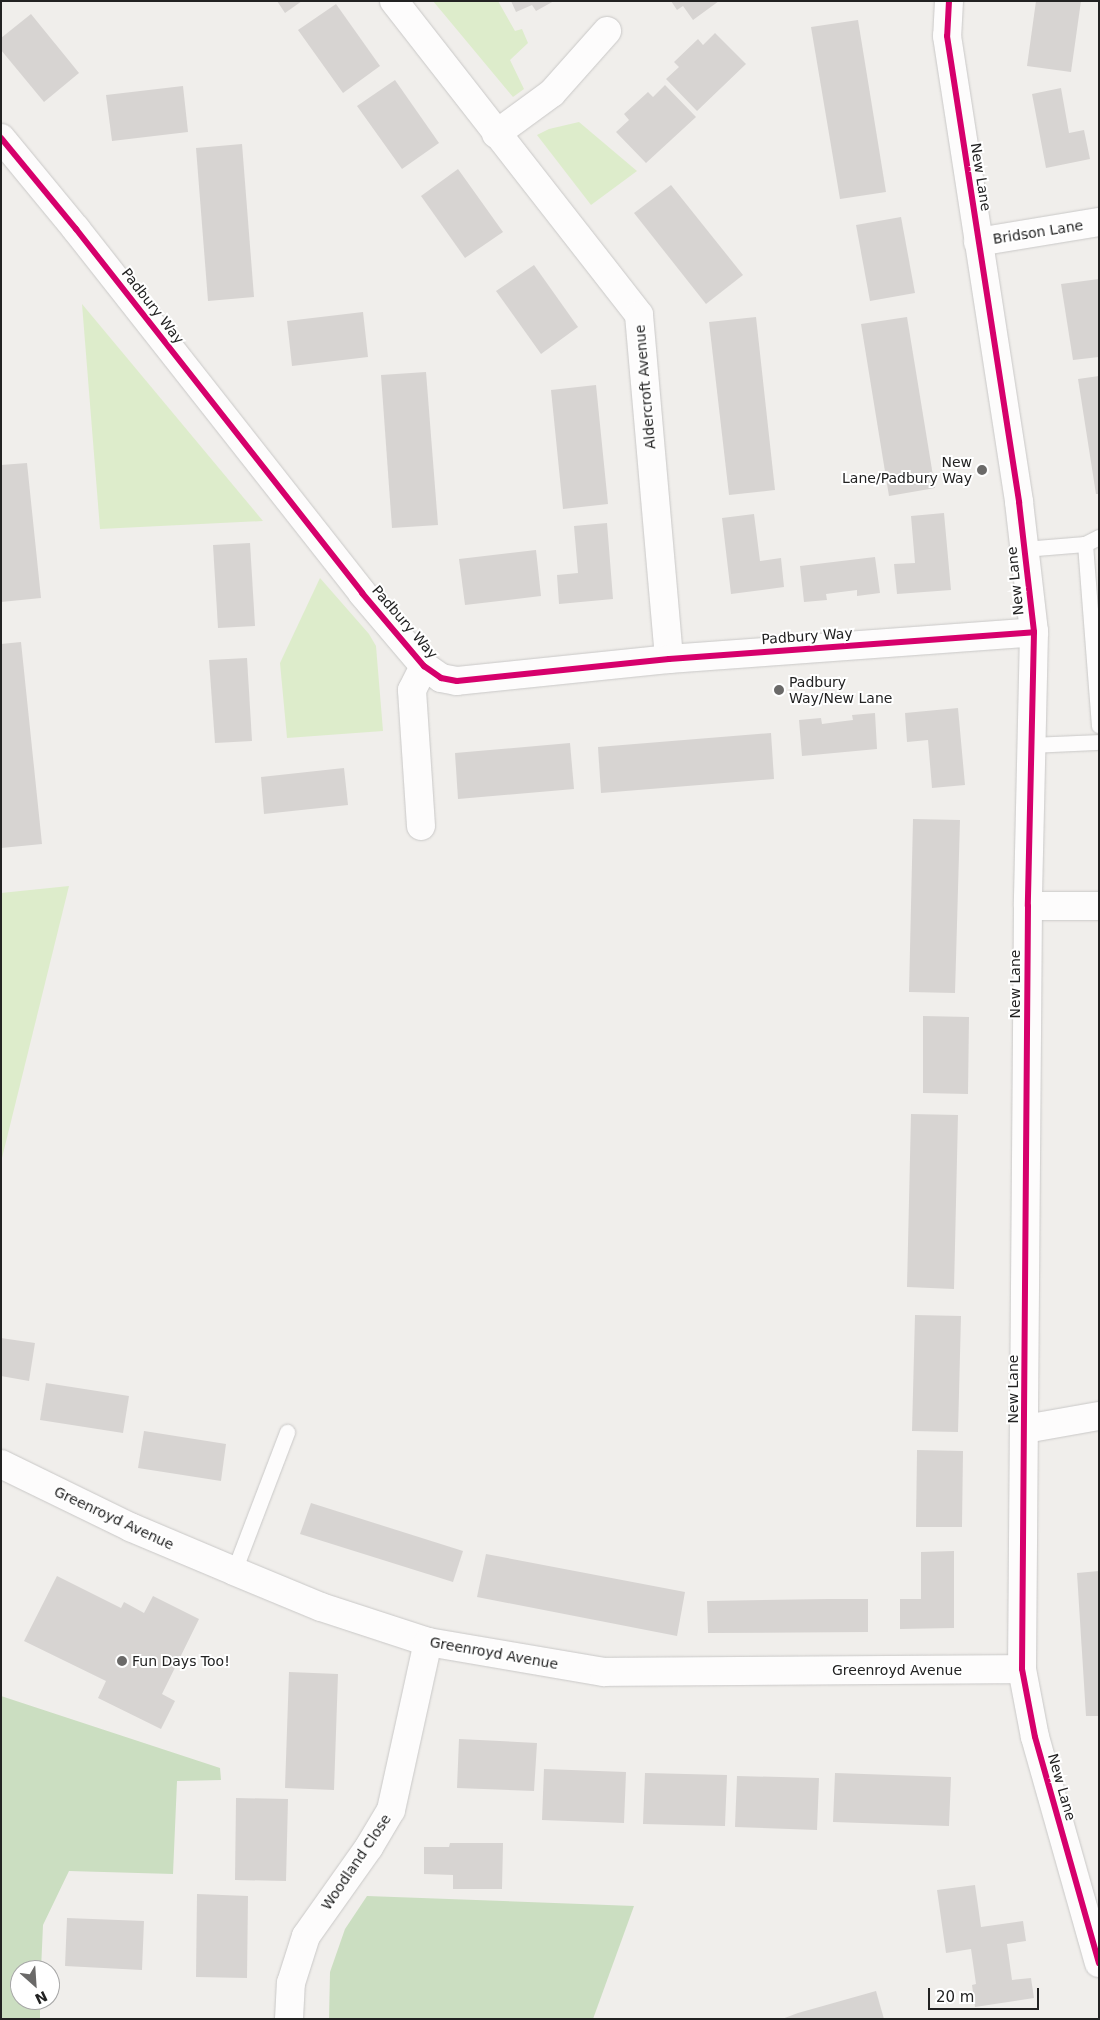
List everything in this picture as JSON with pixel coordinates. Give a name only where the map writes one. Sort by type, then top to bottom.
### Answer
[{"type":"street","name":"Aldercroft Avenue","points":[[394,1],[639,315],[669,659]]},
{"type":"street","name":"New Lane","points":[[949,1],[947,36],[1024,549],[1034,632],[1028,906],[1022,1669],[1036,1737],[1099,1963]]},
{"type":"street","points":[[496,134],[552,93],[607,31]]},
{"type":"street","name":"Padbury Way","points":[[1,138],[76,229],[362,593],[424,666],[441,678],[457,681],[669,659],[1034,632]]},
{"type":"street","name":"Bridson Lane","points":[[978,242],[1099,222]]},
{"type":"street","name":"Padbury Way","points":[[421,826],[412,690],[424,666]]},
{"type":"street","points":[[1028,906],[1099,906]]},
{"type":"street","points":[[1025,1429],[1099,1416]]},
{"type":"street","name":"Greenroyd Avenue","points":[[1,1464],[130,1527],[234,1571],[321,1607],[428,1642],[604,1672],[1022,1669]]},
{"type":"street","name":"Woodland Close","points":[[289,2019],[291,1983],[306,1936],[369,1846],[391,1810],[428,1642]]},
{"type":"lane","points":[[1024,549],[1085,544],[1099,538]]},
{"type":"lane","points":[[1085,544],[1099,725]]},
{"type":"lane","points":[[1032,745],[1099,742]]},
{"type":"lane","points":[[234,1571],[287,1432]]},
{"type":"green space","points":[[433,1],[498,1],[515,31],[522,29],[528,43],[510,60],[524,89],[513,97]]},
{"type":"green space","points":[[579,122],[637,171],[591,205],[537,135],[549,129]]},
{"type":"green space","points":[[82,304],[263,521],[100,529]]},
{"type":"green space","points":[[320,578],[369,634],[376,646],[383,731],[287,738],[280,663]]},
{"type":"green space","points":[[69,886],[1,1162],[1,893]]},
{"type":"green space","points":[[1,1696],[220,1768],[221,1780],[177,1781],[173,1874],[69,1871],[43,1925],[41,1960],[10,1960],[10,2010],[40,2010],[40,2019],[1,2019]]},
{"type":"green space","points":[[367,1896],[634,1906],[593,2019],[329,2019],[330,1972],[345,1929]]},
{"type":"building","points":[[277,1],[302,1],[285,13]]},
{"type":"building","points":[[511,1],[554,1],[536,11],[532,5],[516,12]]},
{"type":"building","points":[[671,1],[719,1],[693,20],[683,6],[677,10]]},
{"type":"building","points":[[1036,1],[1081,1],[1071,72],[1027,66]]},
{"type":"building","points":[[336,4],[380,66],[343,93],[298,30]]},
{"type":"building","points":[[31,14],[79,73],[44,102],[1,50],[1,38]]},
{"type":"building","points":[[858,20],[886,192],[840,199],[811,27]]},
{"type":"building","points":[[715,33],[746,64],[697,111],[666,79],[679,67],[674,62],[698,39],[703,45]]},
{"type":"building","points":[[395,80],[439,143],[402,169],[357,106]]},
{"type":"building","points":[[665,85],[696,117],[646,163],[616,132],[629,120],[624,114],[648,92],[653,97]]},
{"type":"building","points":[[183,86],[188,132],[112,141],[106,95]]},
{"type":"building","points":[[1061,88],[1069,133],[1084,130],[1090,159],[1046,168],[1032,94]]},
{"type":"building","points":[[242,144],[254,297],[208,301],[196,148]]},
{"type":"building","points":[[458,169],[503,232],[465,258],[421,196]]},
{"type":"building","points":[[671,185],[743,275],[706,304],[634,213]]},
{"type":"building","points":[[901,217],[915,293],[870,301],[856,225]]},
{"type":"building","points":[[534,265],[578,327],[541,354],[496,291]]},
{"type":"building","points":[[1099,279],[1099,357],[1073,360],[1061,284]]},
{"type":"building","points":[[363,312],[368,357],[292,366],[287,321]]},
{"type":"building","points":[[756,317],[775,490],[729,495],[709,322]]},
{"type":"building","points":[[907,317],[935,488],[889,496],[861,324]]},
{"type":"building","points":[[426,372],[438,525],[392,528],[381,375]]},
{"type":"building","points":[[1099,376],[1099,494],[1096,494],[1078,379]]},
{"type":"building","points":[[596,385],[608,504],[563,509],[551,390]]},
{"type":"building","points":[[27,463],[41,598],[1,602],[1,465]]},
{"type":"building","points":[[944,513],[951,590],[897,594],[894,564],[915,563],[911,516]]},
{"type":"building","points":[[754,514],[760,561],[781,558],[784,587],[731,594],[722,518]]},
{"type":"building","points":[[607,523],[613,599],[559,604],[557,575],[578,573],[574,526]]},
{"type":"building","points":[[250,543],[255,626],[218,628],[213,545]]},
{"type":"building","points":[[536,550],[541,596],[465,605],[459,559]]},
{"type":"building","points":[[875,557],[880,593],[857,596],[857,590],[826,594],[827,600],[804,602],[800,566]]},
{"type":"building","points":[[21,642],[42,844],[1,848],[1,644]]},
{"type":"building","points":[[247,658],[252,741],[215,743],[209,660]]},
{"type":"building","points":[[958,708],[965,785],[932,788],[928,740],[907,742],[905,713]]},
{"type":"building","points":[[875,713],[877,749],[802,756],[799,720],[821,718],[822,724],[853,720],[852,715]]},
{"type":"building","points":[[771,733],[774,779],[601,793],[598,747]]},
{"type":"building","points":[[570,743],[574,789],[458,799],[455,753]]},
{"type":"building","points":[[344,768],[348,805],[264,814],[261,777]]},
{"type":"building","points":[[913,819],[960,820],[955,993],[909,992]]},
{"type":"building","points":[[923,1016],[969,1017],[968,1094],[923,1093]]},
{"type":"building","points":[[911,1114],[958,1115],[954,1289],[907,1287]]},
{"type":"building","points":[[915,1315],[961,1316],[958,1432],[912,1431]]},
{"type":"building","points":[[1,1338],[35,1343],[29,1381],[1,1376]]},
{"type":"building","points":[[46,1383],[129,1396],[123,1433],[40,1420]]},
{"type":"building","points":[[144,1431],[226,1444],[221,1481],[138,1468]]},
{"type":"building","points":[[917,1450],[963,1451],[962,1527],[916,1527]]},
{"type":"building","points":[[311,1503],[463,1551],[453,1582],[300,1534]]},
{"type":"building","points":[[954,1551],[954,1628],[900,1629],[900,1599],[921,1599],[921,1552]]},
{"type":"building","points":[[486,1554],[685,1592],[677,1636],[477,1597]]},
{"type":"building","points":[[1099,1571],[1099,1716],[1086,1716],[1077,1573]]},
{"type":"building","name":"Fun Days Too!","points":[[57,1576],[121,1608],[124,1602],[144,1613],[153,1596],[199,1619],[162,1694],[175,1701],[161,1729],[98,1698],[106,1681],[24,1641]]},
{"type":"building","points":[[868,1599],[868,1632],[708,1633],[707,1601]]},
{"type":"building","points":[[289,1672],[338,1674],[334,1790],[285,1788]]},
{"type":"building","points":[[459,1739],[537,1743],[534,1791],[457,1788]]},
{"type":"building","points":[[544,1769],[626,1772],[624,1823],[542,1820]]},
{"type":"building","points":[[645,1773],[727,1775],[725,1826],[643,1824]]},
{"type":"building","points":[[835,1773],[951,1777],[949,1826],[833,1822]]},
{"type":"building","points":[[737,1776],[819,1778],[817,1830],[735,1827]]},
{"type":"building","points":[[236,1798],[288,1799],[286,1881],[235,1880]]},
{"type":"building","points":[[450,1843],[503,1843],[502,1889],[453,1889],[453,1875],[424,1874],[424,1847],[449,1847]]},
{"type":"building","points":[[975,1885],[981,1927],[1023,1921],[1026,1941],[1007,1944],[1012,1980],[1031,1978],[1034,1998],[975,2007],[972,1985],[976,1984],[971,1949],[946,1953],[937,1890]]},
{"type":"building","points":[[197,1894],[248,1896],[247,1978],[196,1977]]},
{"type":"building","points":[[67,1918],[144,1921],[142,1970],[65,1966]]},
{"type":"building","points":[[876,1991],[884,2019],[782,2019],[798,2013]]},
{"type":"cycle path","points":[[949,1],[947,36],[1019,502],[1034,632],[1028,906],[1022,1669],[1035,1737],[1099,1963]]},
{"type":"cycle path","points":[[1,138],[76,229],[362,593],[424,666],[441,678],[457,681],[669,659],[1034,632]]},
{"type":"place","name":"New Lane/Padbury Way","points":[[982,470]]},
{"type":"place","name":"Padbury Way/New Lane","points":[[779,690]]},
{"type":"place","name":"Fun Days Too!","points":[[122,1661]]}]
